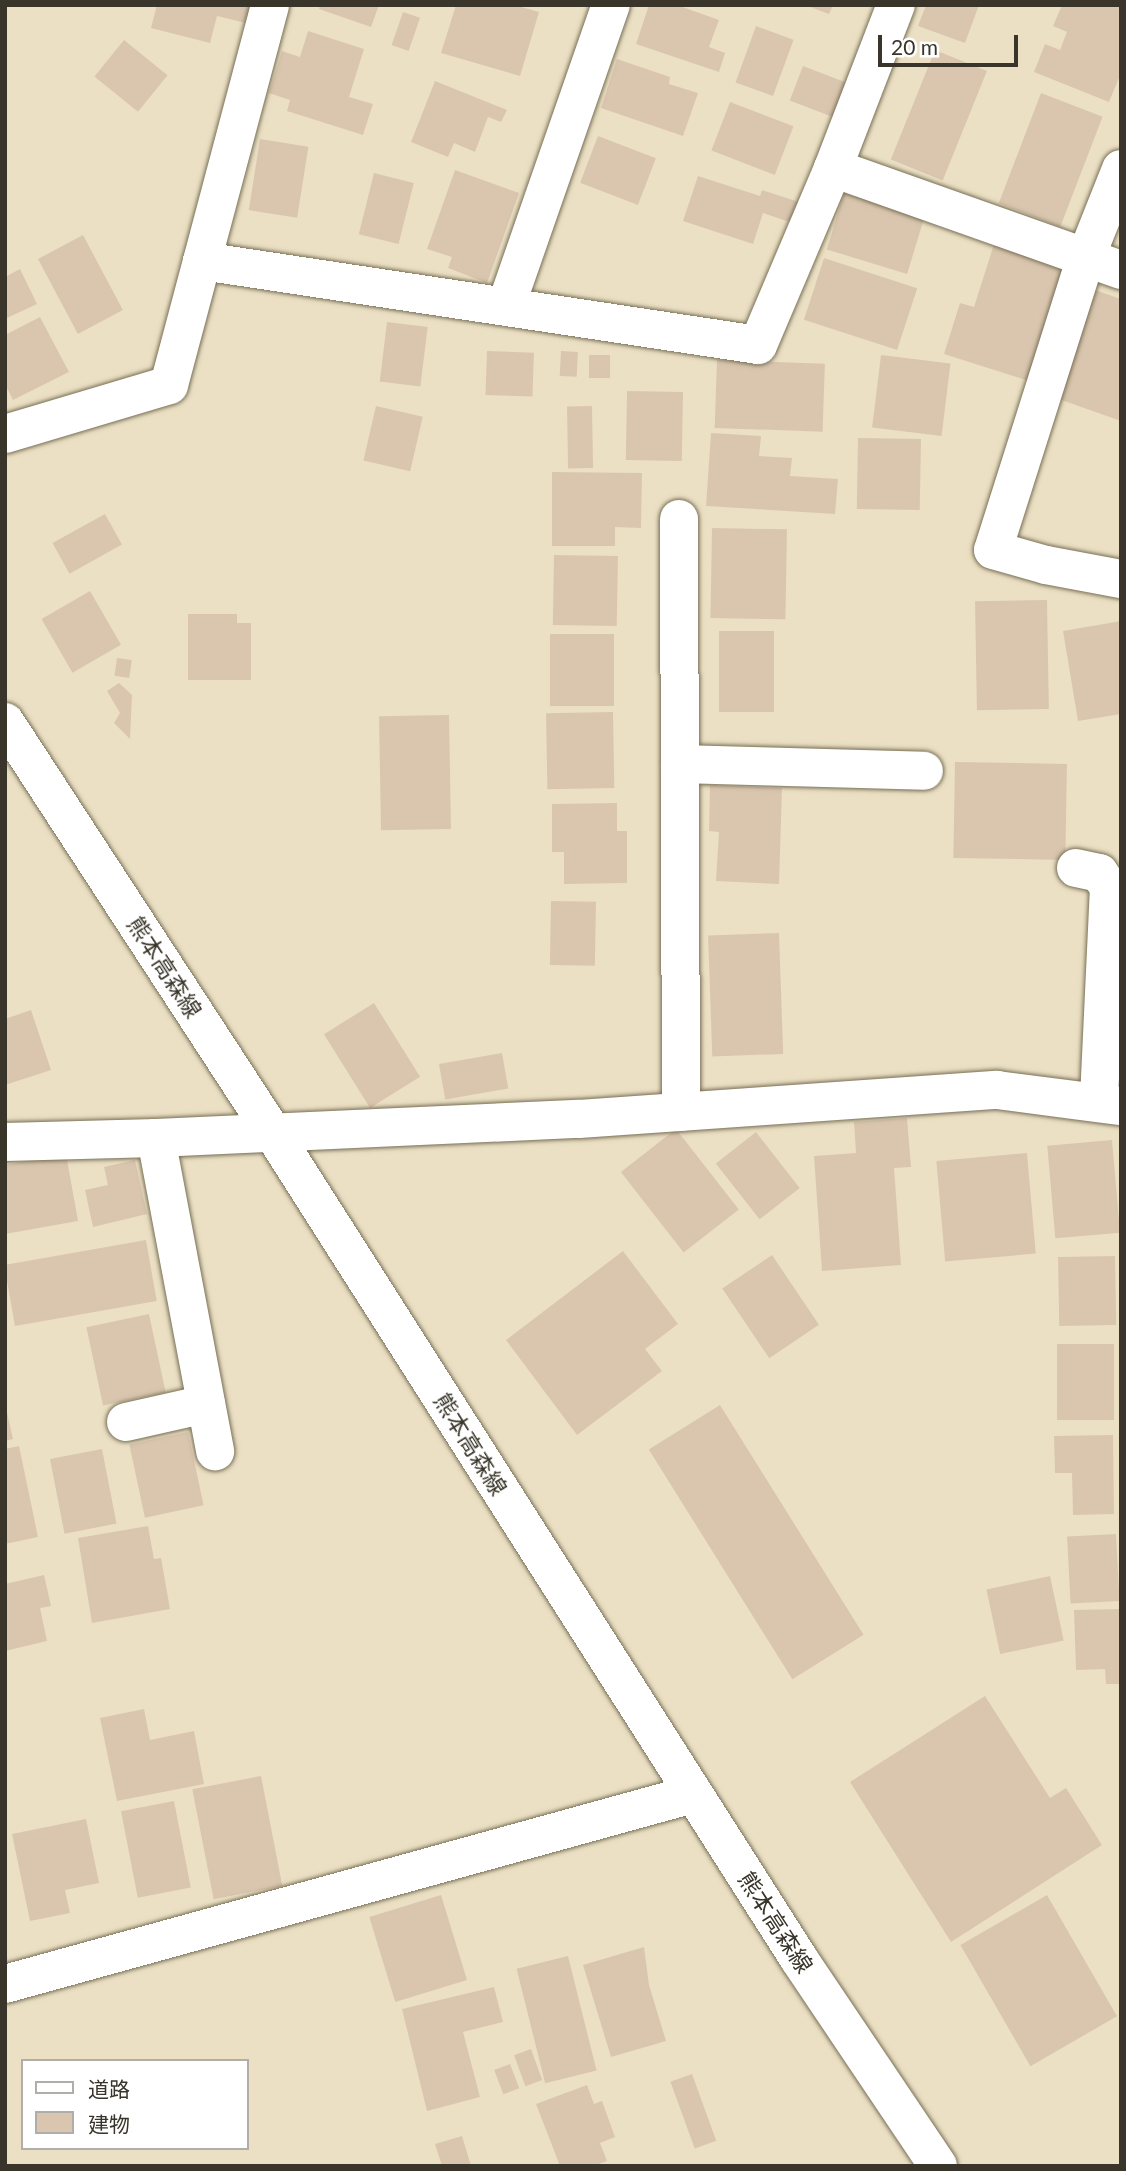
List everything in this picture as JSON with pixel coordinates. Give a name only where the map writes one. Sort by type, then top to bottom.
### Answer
[{"type":"street","points":[[5,434],[169,385],[270,5]]},
{"type":"street","points":[[506,306],[611,5]]},
{"type":"street","points":[[202,261],[758,345],[833,168],[896,5]]},
{"type":"street","points":[[833,168],[1103,263]]},
{"type":"street","points":[[1121,169],[1103,263],[993,551],[1046,565],[1121,579]]},
{"type":"street","points":[[679,519],[681,1112]]},
{"type":"street","name":"熊本高森線","points":[[5,722],[273,1133],[693,1794],[938,2166]]},
{"type":"street","points":[[680,764],[924,771]]},
{"type":"street","points":[[5,1142],[273,1133],[681,1112],[997,1090],[1110,1104],[1110,887],[1099,873],[1076,868]]},
{"type":"street","points":[[156,1138],[215,1451]]},
{"type":"street","points":[[126,1422],[206,1404]]},
{"type":"street","points":[[5,1984],[693,1794]]},
{"type":"building","points":[[157,5],[255,5],[250,24],[217,16],[210,43],[151,28]]},
{"type":"building","points":[[320,5],[379,5],[371,27],[319,9]]},
{"type":"building","points":[[456,5],[514,5],[539,12],[520,76],[441,53]]},
{"type":"building","points":[[649,5],[677,5],[719,20],[709,47],[725,53],[719,72],[636,44]]},
{"type":"building","points":[[805,5],[833,5],[829,14]]},
{"type":"building","points":[[926,5],[979,5],[965,43],[918,26]]},
{"type":"building","points":[[1062,5],[1121,5],[1121,73],[1109,102],[1034,72],[1045,44],[1060,50],[1067,32],[1053,26]]},
{"type":"building","points":[[403,12],[420,18],[409,51],[392,45]]},
{"type":"building","points":[[756,26],[794,40],[773,96],[735,82]]},
{"type":"building","points":[[308,31],[364,49],[349,97],[373,104],[363,135],[287,111],[290,100],[269,93],[282,51],[300,57]]},
{"type":"building","points":[[124,40],[168,75],[138,112],[94,77]]},
{"type":"building","points":[[935,50],[987,71],[943,180],[891,159]]},
{"type":"building","points":[[617,59],[670,77],[669,84],[698,93],[683,136],[601,108]]},
{"type":"building","points":[[803,66],[851,84],[837,119],[790,101]]},
{"type":"building","points":[[435,81],[507,110],[501,122],[488,117],[475,152],[454,143],[448,157],[411,142]]},
{"type":"building","points":[[1041,93],[1103,117],[1060,227],[999,203]]},
{"type":"building","points":[[730,102],[793,126],[775,175],[711,151]]},
{"type":"building","points":[[598,136],[656,158],[638,205],[580,183]]},
{"type":"building","points":[[260,139],[308,147],[297,218],[249,210]]},
{"type":"building","points":[[455,170],[519,193],[487,283],[448,268],[452,257],[427,249]]},
{"type":"building","points":[[374,173],[414,183],[399,244],[359,234]]},
{"type":"building","points":[[698,176],[760,196],[762,190],[805,204],[798,225],[763,213],[753,244],[683,221]]},
{"type":"building","points":[[844,193],[924,218],[907,274],[827,249]]},
{"type":"building","points":[[83,235],[123,310],[78,334],[38,259]]},
{"type":"building","points":[[994,244],[1065,266],[1029,381],[944,354],[960,303],[974,307]]},
{"type":"building","points":[[824,258],[917,288],[897,350],[804,320]]},
{"type":"building","points":[[20,269],[37,304],[7,318],[5,277]]},
{"type":"building","points":[[1092,289],[1121,299],[1121,421],[1053,397]]},
{"type":"building","points":[[40,317],[69,372],[13,400],[5,384],[5,335]]},
{"type":"building","points":[[387,322],[428,327],[420,387],[380,382]]},
{"type":"building","points":[[487,351],[534,353],[532,397],[485,395]]},
{"type":"building","points":[[561,351],[578,352],[577,377],[560,376]]},
{"type":"building","points":[[589,355],[610,355],[610,378],[589,378]]},
{"type":"building","points":[[881,355],[950,364],[942,436],[872,427]]},
{"type":"building","points":[[717,360],[825,364],[823,432],[715,428]]},
{"type":"building","points":[[627,391],[683,392],[682,461],[626,460]]},
{"type":"building","points":[[376,406],[423,417],[410,471],[363,461]]},
{"type":"building","points":[[567,406],[592,406],[593,468],[568,468]]},
{"type":"building","points":[[711,433],[761,436],[759,456],[792,458],[790,476],[838,479],[835,514],[706,506]]},
{"type":"building","points":[[858,438],[921,439],[920,510],[857,509]]},
{"type":"building","points":[[552,472],[642,473],[641,528],[615,527],[615,546],[552,546]]},
{"type":"building","points":[[105,514],[122,545],[69,574],[53,543]]},
{"type":"building","points":[[712,528],[787,529],[785,619],[710,618]]},
{"type":"building","points":[[554,555],[618,556],[617,626],[553,625]]},
{"type":"building","points":[[90,591],[121,645],[73,673],[42,619]]},
{"type":"building","points":[[1047,600],[1049,709],[977,710],[975,601]]},
{"type":"building","points":[[188,614],[237,614],[237,623],[251,623],[251,680],[188,680]]},
{"type":"building","points":[[1121,621],[1121,714],[1078,721],[1063,631]]},
{"type":"building","points":[[719,631],[774,631],[774,712],[719,712]]},
{"type":"building","points":[[550,634],[614,634],[614,706],[550,706]]},
{"type":"building","points":[[117,658],[132,660],[129,678],[114,676]]},
{"type":"building","points":[[119,683],[132,695],[130,739],[114,723],[120,713],[107,691]]},
{"type":"building","points":[[613,712],[614,788],[547,789],[546,713]]},
{"type":"building","points":[[449,715],[451,829],[381,830],[379,716]]},
{"type":"building","points":[[955,762],[1067,764],[1065,860],[953,858]]},
{"type":"building","points":[[710,785],[782,788],[779,884],[716,881],[719,832],[709,831]]},
{"type":"building","points":[[617,803],[617,831],[627,831],[627,883],[564,884],[564,852],[552,852],[552,804]]},
{"type":"building","points":[[551,901],[596,902],[595,966],[550,965]]},
{"type":"building","points":[[779,933],[783,1054],[712,1056],[708,935]]},
{"type":"building","points":[[374,1003],[420,1077],[370,1108],[324,1034]]},
{"type":"building","points":[[31,1010],[51,1070],[5,1085],[5,1019]]},
{"type":"building","points":[[502,1053],[508,1088],[445,1100],[439,1064]]},
{"type":"building","points":[[907,1118],[911,1167],[894,1168],[901,1265],[822,1271],[814,1156],[856,1153],[854,1122]]},
{"type":"building","points":[[676,1129],[739,1209],[684,1252],[621,1172]]},
{"type":"building","points":[[756,1132],[800,1188],[760,1219],[716,1163]]},
{"type":"building","points":[[1112,1140],[1120,1233],[1055,1238],[1047,1146]]},
{"type":"building","points":[[1027,1153],[1036,1254],[945,1262],[936,1161]]},
{"type":"building","points":[[66,1154],[78,1221],[5,1234],[5,1165]]},
{"type":"building","points":[[135,1160],[147,1214],[93,1227],[85,1190],[108,1185],[104,1167]]},
{"type":"building","points":[[146,1240],[157,1301],[15,1326],[5,1265]]},
{"type":"building","points":[[623,1251],[678,1324],[645,1349],[662,1371],[577,1435],[506,1340]]},
{"type":"building","points":[[772,1255],[819,1325],[769,1358],[722,1289]]},
{"type":"building","points":[[1115,1256],[1116,1325],[1059,1326],[1058,1257]]},
{"type":"building","points":[[149,1314],[166,1392],[103,1406],[86,1327]]},
{"type":"building","points":[[1057,1344],[1114,1344],[1114,1420],[1057,1420]]},
{"type":"building","points":[[720,1405],[864,1635],[792,1679],[649,1450]]},
{"type":"building","points":[[5,1409],[13,1439],[5,1441]]},
{"type":"building","points":[[188,1432],[204,1505],[145,1518],[129,1444]]},
{"type":"building","points":[[1113,1435],[1114,1514],[1073,1515],[1072,1473],[1055,1473],[1054,1436]]},
{"type":"building","points":[[19,1446],[38,1537],[5,1544],[5,1449]]},
{"type":"building","points":[[102,1449],[117,1524],[64,1534],[50,1459]]},
{"type":"building","points":[[148,1526],[154,1559],[161,1558],[170,1609],[92,1623],[78,1538]]},
{"type":"building","points":[[1116,1534],[1120,1601],[1071,1603],[1067,1537]]},
{"type":"building","points":[[44,1575],[51,1606],[40,1608],[47,1641],[5,1651],[5,1584]]},
{"type":"building","points":[[1050,1576],[1064,1641],[1000,1654],[986,1590]]},
{"type":"building","points":[[1121,1609],[1121,1684],[1106,1684],[1105,1669],[1076,1670],[1074,1610]]},
{"type":"building","points":[[985,1696],[1050,1798],[1066,1788],[1102,1845],[951,1942],[850,1782]]},
{"type":"building","points":[[144,1709],[150,1740],[194,1731],[204,1784],[117,1801],[100,1718]]},
{"type":"building","points":[[261,1776],[282,1886],[214,1899],[192,1789]]},
{"type":"building","points":[[174,1801],[191,1887],[138,1898],[121,1811]]},
{"type":"building","points":[[86,1819],[99,1883],[65,1890],[70,1913],[30,1921],[12,1834]]},
{"type":"building","points":[[441,1895],[467,1980],[395,2002],[369,1917]]},
{"type":"building","points":[[1047,1895],[1117,2016],[1030,2066],[960,1945]]},
{"type":"building","points":[[644,1947],[649,1985],[666,2041],[611,2057],[583,1965]]},
{"type":"building","points":[[568,1956],[597,2070],[545,2083],[517,1969]]},
{"type":"building","points":[[494,1987],[503,2022],[463,2032],[480,2097],[427,2111],[402,2009]]},
{"type":"building","points":[[531,2049],[542,2080],[525,2086],[514,2055]]},
{"type":"building","points":[[510,2064],[519,2088],[503,2094],[494,2070]]},
{"type":"building","points":[[692,2074],[716,2141],[695,2149],[670,2082]]},
{"type":"building","points":[[587,2085],[594,2104],[602,2101],[615,2137],[600,2143],[607,2161],[593,2166],[560,2166],[536,2104]]},
{"type":"building","points":[[462,2136],[471,2166],[442,2166],[435,2144]]}]
